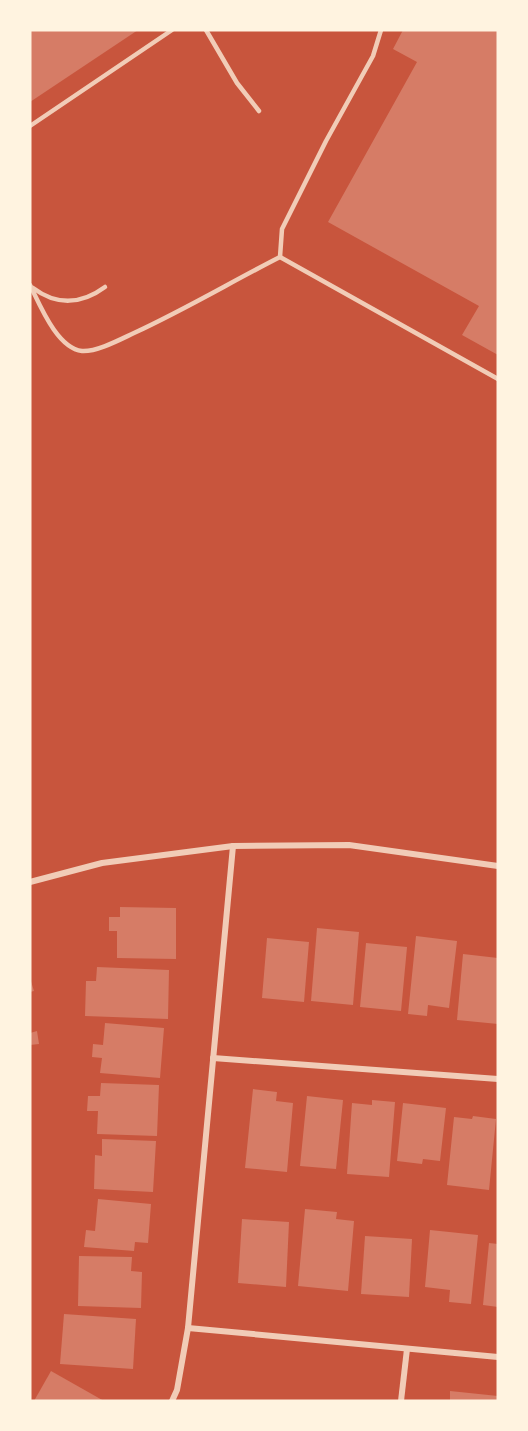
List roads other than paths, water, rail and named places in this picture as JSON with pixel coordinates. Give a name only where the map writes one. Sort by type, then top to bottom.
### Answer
[{"type":"street","points":[[30,882],[102,863],[233,846],[349,845],[498,866]]},
{"type":"street","points":[[172,1401],[177,1390],[188,1328],[233,846]]},
{"type":"street","points":[[213,1058],[498,1079]]},
{"type":"street","points":[[188,1328],[498,1357]]},
{"type":"street","points":[[401,1401],[406,1349]]},
{"type":"lane","points":[[30,126],[172,30]]},
{"type":"lane","points":[[206,30],[237,83],[259,111]]},
{"type":"lane","points":[[280,257],[282,229],[326,141],[373,56],[381,30]]},
{"type":"lane","points":[[30,286],[49,323],[66,344],[82,351],[106,346],[186,308],[280,257]]},
{"type":"lane","points":[[280,257],[498,379]]},
{"type":"lane","points":[[30,286],[44,296],[60,302],[74,302],[94,295],[105,287]]}]
